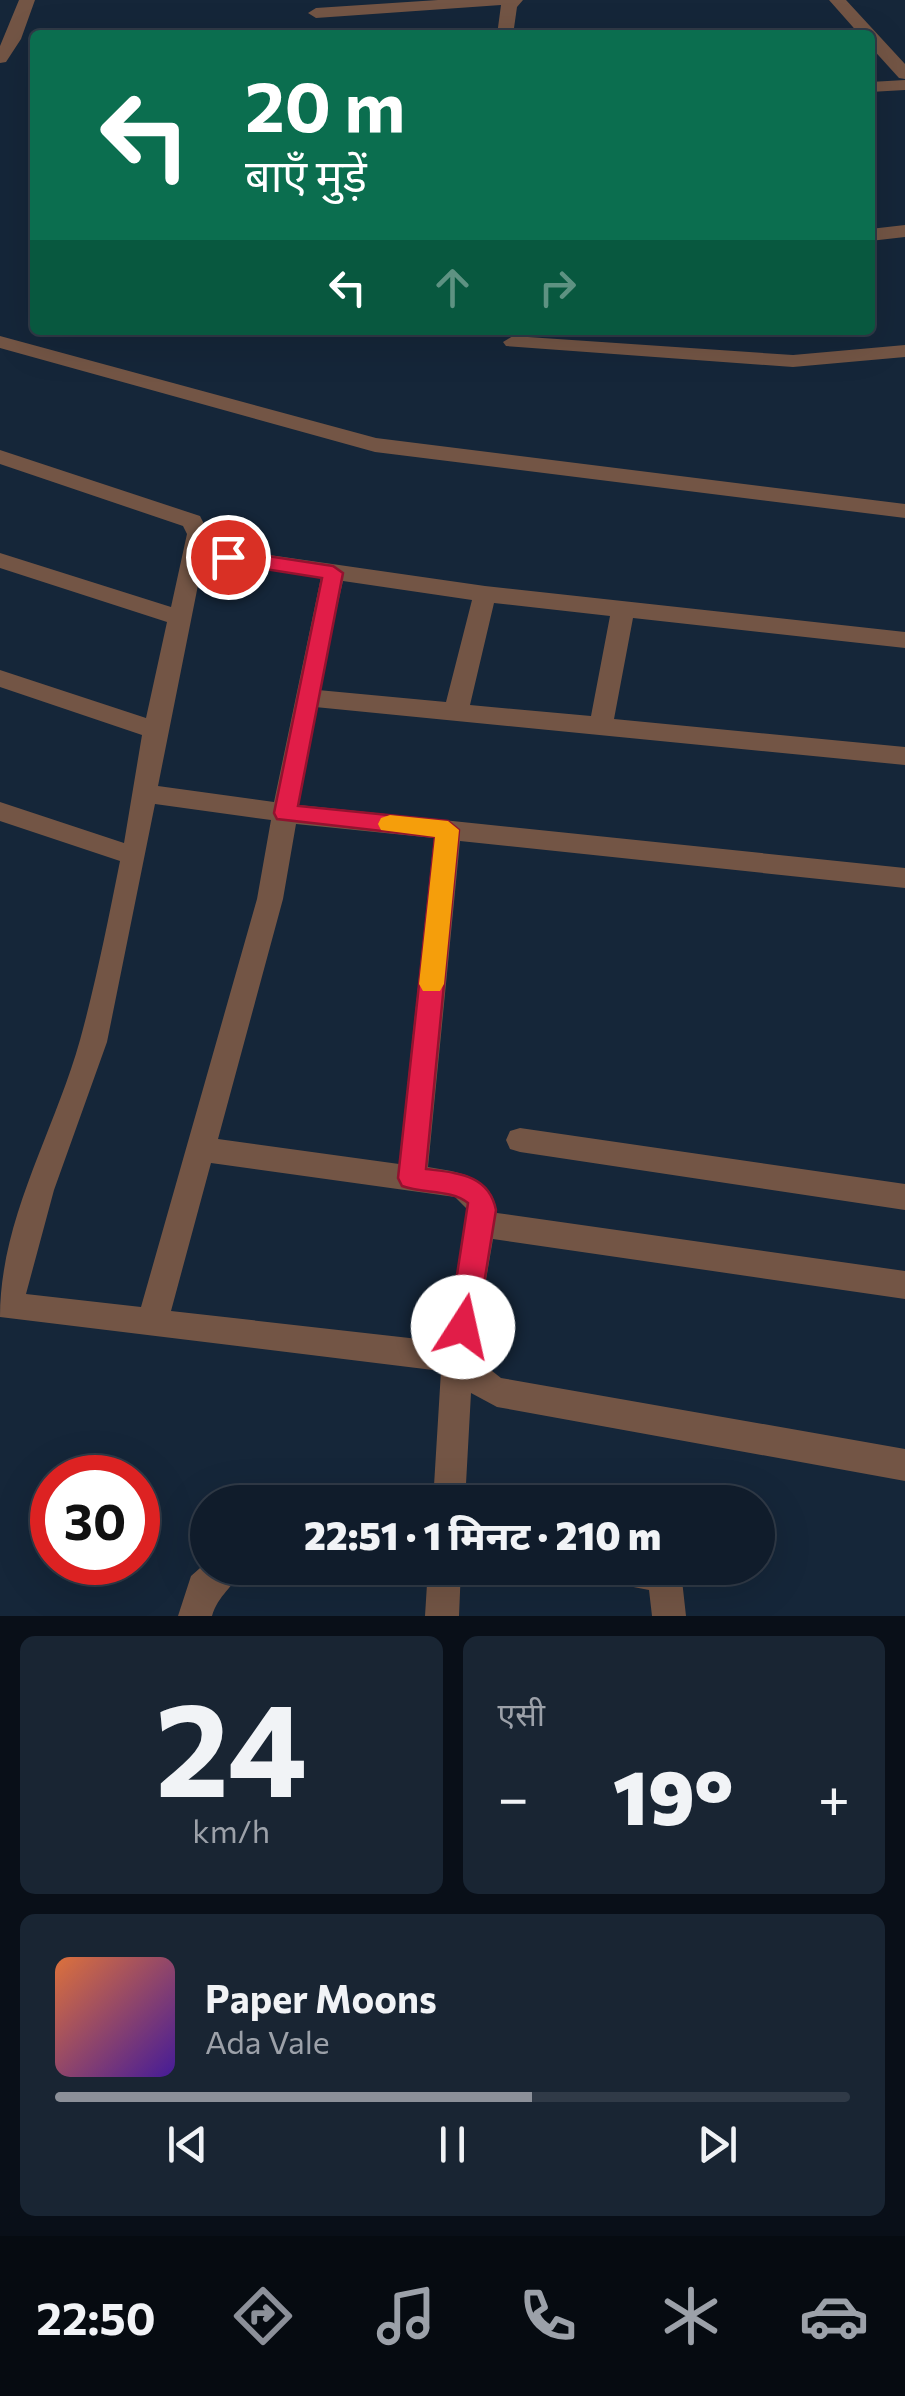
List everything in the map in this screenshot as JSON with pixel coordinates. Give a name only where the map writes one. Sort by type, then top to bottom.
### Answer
[{"type":"street","points":[[0,58],[27,0]]},
{"type":"street","points":[[316,13],[513,0],[506,30]]},
{"type":"street","points":[[837,0],[865,30]]},
{"type":"street","points":[[0,20],[19,22]]},
{"type":"street","points":[[875,41],[905,74]]},
{"type":"street","points":[[875,87],[905,85]]},
{"type":"street","points":[[875,235],[905,232]]},
{"type":"street","points":[[0,342],[375,445],[905,512]]},
{"type":"street","points":[[513,342],[793,362],[905,351]]},
{"type":"street","points":[[0,457],[192,521],[198,534],[93,1042],[39,1190],[4,1305],[457,1361],[480,1384],[497,1392],[905,1465]]},
{"type":"street","points":[[194,551],[485,594],[905,640]]},
{"type":"street","points":[[0,560],[178,617]]},
{"type":"street","points":[[152,1324],[270,899],[305,698],[333,573]]},
{"type":"street","points":[[456,712],[485,594]]},
{"type":"street","points":[[601,726],[623,609]]},
{"type":"street","points":[[0,678],[155,730]]},
{"type":"street","points":[[305,698],[905,756]]},
{"type":"street","points":[[145,793],[285,813],[905,878]]},
{"type":"street","points":[[0,811],[134,856]]},
{"type":"street","points":[[412,1178],[448,830]]},
{"type":"street","points":[[520,1140],[905,1197]]},
{"type":"street","points":[[201,1149],[412,1178],[471,1189],[480,1198],[480,1224],[457,1361],[450,1485]]},
{"type":"street","points":[[480,1224],[905,1285]]},
{"type":"street","points":[[195,1616],[206,1585]]},
{"type":"street","points":[[442,1616],[444,1585]]},
{"type":"street","points":[[666,1585],[669,1616]]},
{"type":"slow traffic","points":[[390,824],[448,830],[432,984]]},
{"type":"route","points":[[228,557],[333,573],[285,813],[448,830],[412,1178],[455,1184],[471,1189],[480,1198],[483,1210],[463,1327]]}]
